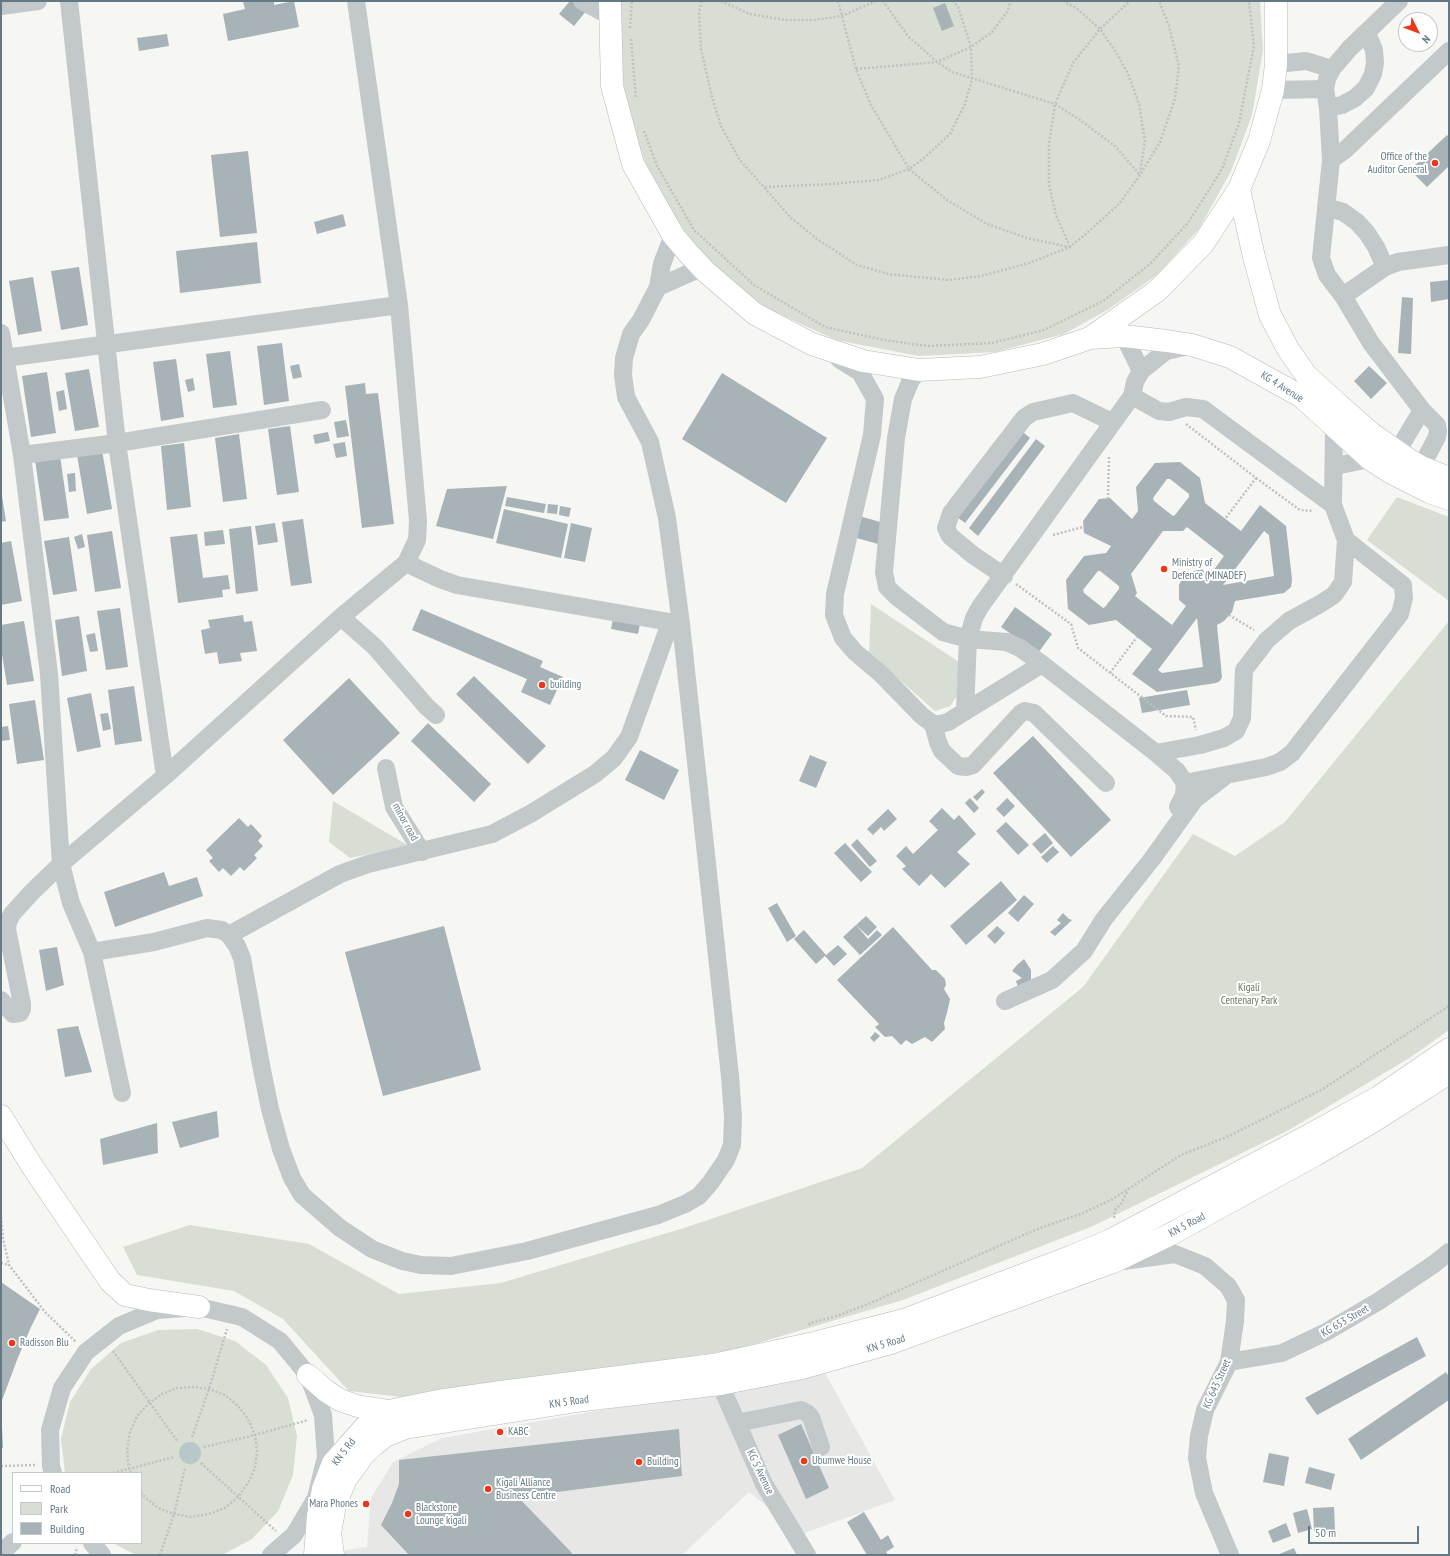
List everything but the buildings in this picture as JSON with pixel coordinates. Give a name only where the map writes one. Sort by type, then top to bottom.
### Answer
[{"type":"main road","points":[[610,8],[612,86],[633,164],[673,235],[706,272],[756,314],[812,344],[863,361],[920,370],[980,367],[1044,354],[1090,338],[1157,290],[1203,244],[1239,189],[1260,141],[1272,90],[1276,64],[1276,1]]},
{"type":"main road","name":"KG 4 Avenue","points":[[1239,189],[1254,257],[1270,315],[1288,349],[1306,375],[1372,434],[1421,467],[1449,478]]},
{"type":"main road","name":"KG 4 Avenue","points":[[1090,338],[1124,336],[1167,341],[1192,345],[1230,357],[1302,397],[1334,428],[1370,459],[1390,472],[1430,492],[1449,499]]},
{"type":"main road","name":"KN 5 Road","points":[[389,1411],[438,1401],[501,1392],[713,1365],[796,1348],[904,1320],[1111,1240],[1377,1098],[1449,1049]]},
{"type":"main road","name":"KN 5 Road","points":[[333,1555],[330,1533],[335,1505],[346,1478],[364,1454],[385,1436],[404,1428],[584,1400],[720,1384],[802,1368],[891,1343],[1113,1262],[1171,1234],[1372,1122],[1449,1073]]},
{"type":"main road","points":[[1,1116],[32,1166],[110,1281],[125,1295],[199,1307]]},
{"type":"main road","points":[[308,1375],[326,1391],[340,1400],[357,1406],[389,1411]]},
{"type":"main road","name":"KN 5 Rd","points":[[315,1555],[318,1516],[323,1489],[333,1463],[366,1426],[389,1411]]},
{"type":"street","points":[[1,6],[38,1]]},
{"type":"street","points":[[69,1],[105,344],[117,443],[165,776]]},
{"type":"street","points":[[1,1000],[13,1014],[20,1013],[22,1004],[7,929],[10,918],[32,892],[61,864],[165,776],[341,617],[406,563],[417,540],[418,521],[399,305],[356,1]]},
{"type":"street","points":[[582,1],[610,8]]},
{"type":"street","points":[[1399,1],[1350,48],[1332,69],[1327,79],[1325,89],[1328,108],[1331,160],[1321,258],[1327,275],[1343,296],[1371,343],[1422,410],[1437,424],[1437,437],[1421,467]]},
{"type":"street","points":[[1328,108],[1342,105],[1355,98],[1366,88],[1373,74],[1375,63],[1374,50],[1367,33]]},
{"type":"street","points":[[1331,160],[1345,150],[1449,50]]},
{"type":"street","points":[[1276,64],[1306,61],[1332,69]]},
{"type":"street","points":[[1272,90],[1325,89]]},
{"type":"street","points":[[1326,207],[1343,212],[1357,222],[1367,233],[1376,247],[1385,267]]},
{"type":"street","points":[[92,952],[154,942],[207,928],[222,930],[229,935],[237,946],[242,958],[256,1041],[270,1109],[281,1149],[292,1178],[302,1195],[315,1208],[340,1228],[372,1249],[402,1261],[421,1265],[451,1266],[527,1251],[658,1215],[685,1204],[699,1196],[711,1182],[726,1160],[732,1145],[733,1116],[729,1060],[676,623],[667,518],[650,442],[626,397],[623,376],[624,358],[631,334],[641,320],[658,286],[662,264],[673,235]]},
{"type":"street","points":[[1343,296],[1385,267],[1398,262],[1449,255]]},
{"type":"street","points":[[658,286],[701,268],[706,272]]},
{"type":"street","points":[[4,358],[399,305]]},
{"type":"street","points":[[1,333],[4,358],[22,455],[49,674],[61,864],[71,903],[92,952],[122,1093]]},
{"type":"street","points":[[1124,336],[1141,371]]},
{"type":"street","points":[[812,344],[860,372],[874,399],[872,435],[835,594],[834,615],[843,638],[855,652],[881,674],[922,716],[933,724],[948,722],[1042,664]]},
{"type":"street","points":[[965,712],[968,639],[974,618],[980,607],[1004,576],[1112,422],[1132,396],[1134,382],[1141,371],[1166,351],[1192,345]]},
{"type":"street","points":[[920,370],[911,380],[903,399],[896,438],[884,572],[888,586],[896,596],[943,632],[968,639],[1007,642],[1020,648],[1042,664],[1177,771],[1185,783],[1184,795],[1178,807]]},
{"type":"street","points":[[1132,396],[1159,410],[1169,412],[1186,407],[1203,409],[1329,501],[1346,540],[1343,582],[1334,595],[1289,621],[1267,640],[1244,670],[1242,718],[1236,731],[1224,738],[1200,745],[1156,753]]},
{"type":"street","points":[[1004,576],[973,555],[950,536],[946,528],[951,513],[1024,418],[1033,412],[1073,403],[1112,422]]},
{"type":"street","points":[[22,455],[117,443],[322,410]]},
{"type":"street","points":[[1397,452],[1422,410]]},
{"type":"street","points":[[1329,501],[1335,466],[1334,428]]},
{"type":"street","points":[[1335,466],[1370,459]]},
{"type":"street","points":[[1185,783],[1266,766],[1280,762],[1292,753],[1400,614],[1404,598],[1403,585],[1346,540]]},
{"type":"street","points":[[406,563],[440,580],[457,585],[676,623]]},
{"type":"street","points":[[341,617],[376,647],[427,707],[436,715]]},
{"type":"street","points":[[229,935],[340,874],[368,864],[492,834],[530,814],[595,774],[614,758],[629,737],[676,623]]},
{"type":"street","points":[[933,724],[942,751],[958,766],[966,767],[973,765],[1022,713],[1025,711],[1034,713],[1106,783]]},
{"type":"street","name":"minor road","points":[[386,768],[394,807],[422,852]]},
{"type":"street","points":[[1005,1001],[1052,980],[1084,951],[1104,919],[1152,859],[1195,799],[1228,774]]},
{"type":"street","name":"KG 653 Street","points":[[1229,1362],[1282,1353],[1326,1332],[1379,1301],[1434,1264],[1449,1252]]},
{"type":"street","name":"KG 643 Street","points":[[1113,1262],[1175,1254],[1205,1266],[1228,1286],[1236,1300],[1236,1321],[1229,1362],[1205,1410],[1199,1436],[1197,1458],[1204,1493],[1230,1555]]},
{"type":"street","points":[[51,1471],[50,1430],[62,1388],[86,1352],[119,1326],[157,1310],[199,1307],[242,1317],[280,1341],[308,1375],[323,1415],[326,1457],[316,1498],[294,1535],[271,1555]]},
{"type":"street","name":"KG 5 Avenue","points":[[720,1384],[764,1484],[808,1555]]},
{"type":"street","points":[[736,1423],[801,1410],[808,1413],[811,1417],[821,1448]]},
{"type":"street","points":[[1,1553],[12,1543]]},
{"type":"street","points":[[93,1544],[102,1555]]},
{"type":"path","points":[[630,31],[632,1]]},
{"type":"path","points":[[702,1],[699,12],[701,49],[712,97],[721,126],[739,159],[791,218],[817,239],[857,265],[888,274],[949,280],[981,276],[1029,263],[1070,247],[1087,234],[1118,204],[1140,175],[1160,142],[1175,99],[1179,66],[1169,26],[1159,1]]},
{"type":"path","points":[[721,1],[750,14],[785,20],[813,20],[842,16],[876,1]]},
{"type":"path","points":[[838,1],[856,69],[871,105],[909,169],[947,200],[987,224],[1027,238],[1070,247]]},
{"type":"path","points":[[883,1],[908,36],[937,62],[952,72],[1055,104],[1080,120],[1115,146],[1140,175]]},
{"type":"path","points":[[764,187],[879,180],[909,169],[923,159],[950,134],[965,104],[972,79],[971,47],[958,7],[953,1]]},
{"type":"path","points":[[856,69],[937,62],[971,47],[992,32],[1007,12],[1011,1]]},
{"type":"path","points":[[1063,1],[1076,8],[1100,29],[1117,54],[1128,74],[1139,104],[1145,142],[1140,175]]},
{"type":"path","points":[[1070,247],[1056,215],[1049,185],[1049,144],[1055,104],[1073,63],[1100,29],[1130,1]]},
{"type":"path","points":[[644,130],[657,166],[694,230],[754,285],[825,327],[884,340],[926,346],[992,343],[1044,330],[1103,301],[1150,264],[1188,224],[1222,170],[1239,124],[1254,46],[1249,1]]},
{"type":"path","points":[[631,38],[636,100]]},
{"type":"path","points":[[1169,412],[1300,510],[1312,511],[1329,501]]},
{"type":"path","points":[[1100,440],[1109,457],[1108,499]]},
{"type":"path","points":[[1226,519],[1256,478]]},
{"type":"path","points":[[1029,541],[1083,527]]},
{"type":"path","points":[[1004,576],[1071,624],[1078,648],[1166,716],[1193,717],[1200,745]]},
{"type":"path","points":[[1229,615],[1267,640]]},
{"type":"path","points":[[1110,673],[1137,637]]},
{"type":"path","points":[[796,1348],[810,1323],[834,1317],[866,1305],[1040,1228],[1083,1213],[1111,1200],[1181,1155],[1229,1136],[1323,1089],[1449,1006]]},
{"type":"path","points":[[1,1217],[3,1238],[9,1265],[45,1312],[86,1352]]},
{"type":"path","points":[[1,1263],[9,1265]]},
{"type":"path","points":[[192,1437],[209,1389],[231,1315]]},
{"type":"path","points":[[104,1338],[178,1442]]},
{"type":"path","points":[[131,1472],[127,1450],[130,1432],[137,1416],[149,1403],[162,1394],[177,1388],[193,1386],[209,1389],[225,1395],[238,1406],[248,1419],[255,1435],[257,1452],[255,1468],[248,1484],[238,1497],[225,1508],[209,1514],[191,1517],[174,1514],[158,1508],[142,1493]]},
{"type":"path","points":[[204,1446],[255,1435],[323,1415]]},
{"type":"path","points":[[116,1472],[174,1457]]},
{"type":"path","points":[[1,1466],[29,1464],[51,1471]]},
{"type":"path","points":[[201,1464],[287,1541]]},
{"type":"path","points":[[160,1555],[174,1514],[185,1468]]},
{"type":"shaded area","points":[[824,1371],[895,1500],[802,1534],[749,1492],[682,1555],[311,1555],[367,1547],[371,1498],[393,1462],[442,1438]]},
{"type":"shaded area","points":[[186,1442],[194,1442],[201,1449],[201,1457],[194,1464],[186,1464],[179,1457],[179,1449]]},
{"type":"green space","points":[[621,1],[1260,1],[1263,50],[1252,115],[1231,171],[1199,229],[1158,274],[1109,309],[1064,334],[995,352],[919,356],[836,340],[764,307],[703,256],[657,193],[628,116],[621,64]]},
{"type":"green space","points":[[1397,497],[1449,517],[1449,601],[1367,540]]},
{"type":"green space","points":[[871,604],[959,662],[957,696],[950,706],[935,711],[894,675],[869,657]]},
{"type":"green space","name":"Kigali Centenary Park","points":[[1449,621],[1449,1030],[1411,1057],[1289,1130],[1093,1226],[903,1300],[734,1350],[402,1397],[349,1391],[283,1319],[234,1291],[137,1275],[123,1247],[190,1225],[309,1244],[399,1294],[501,1283],[687,1227],[862,1168],[1083,987],[1193,834],[1235,856],[1285,822]]},
{"type":"green space","points":[[333,801],[409,846],[350,858],[329,842]]},
{"type":"green space","points":[[197,1329],[235,1341],[266,1365],[288,1398],[297,1436],[293,1475],[278,1511],[252,1539],[222,1555],[136,1555],[115,1544],[142,1544],[142,1472],[65,1472],[61,1439],[70,1402],[91,1369],[121,1343],[158,1330]]},
{"type":"place","name":"Office of the Auditor General","points":[[1435,163]]},
{"type":"place","name":"Ministry of Defence (MINADEF)","points":[[1164,569]]},
{"type":"place","name":"building","points":[[542,685]]},
{"type":"place","name":"Radisson Blu","points":[[12,1343]]},
{"type":"place","name":"KABC","points":[[500,1432]]},
{"type":"place","name":"Ubumwe House","points":[[804,1461]]},
{"type":"place","name":"Building","points":[[639,1462]]},
{"type":"place","name":"Kigali Alliance Business Centre","points":[[488,1489]]},
{"type":"place","name":"Mara Phones","points":[[366,1504]]},
{"type":"place","name":"Blackstone Lounge kigali","points":[[408,1514]]}]
